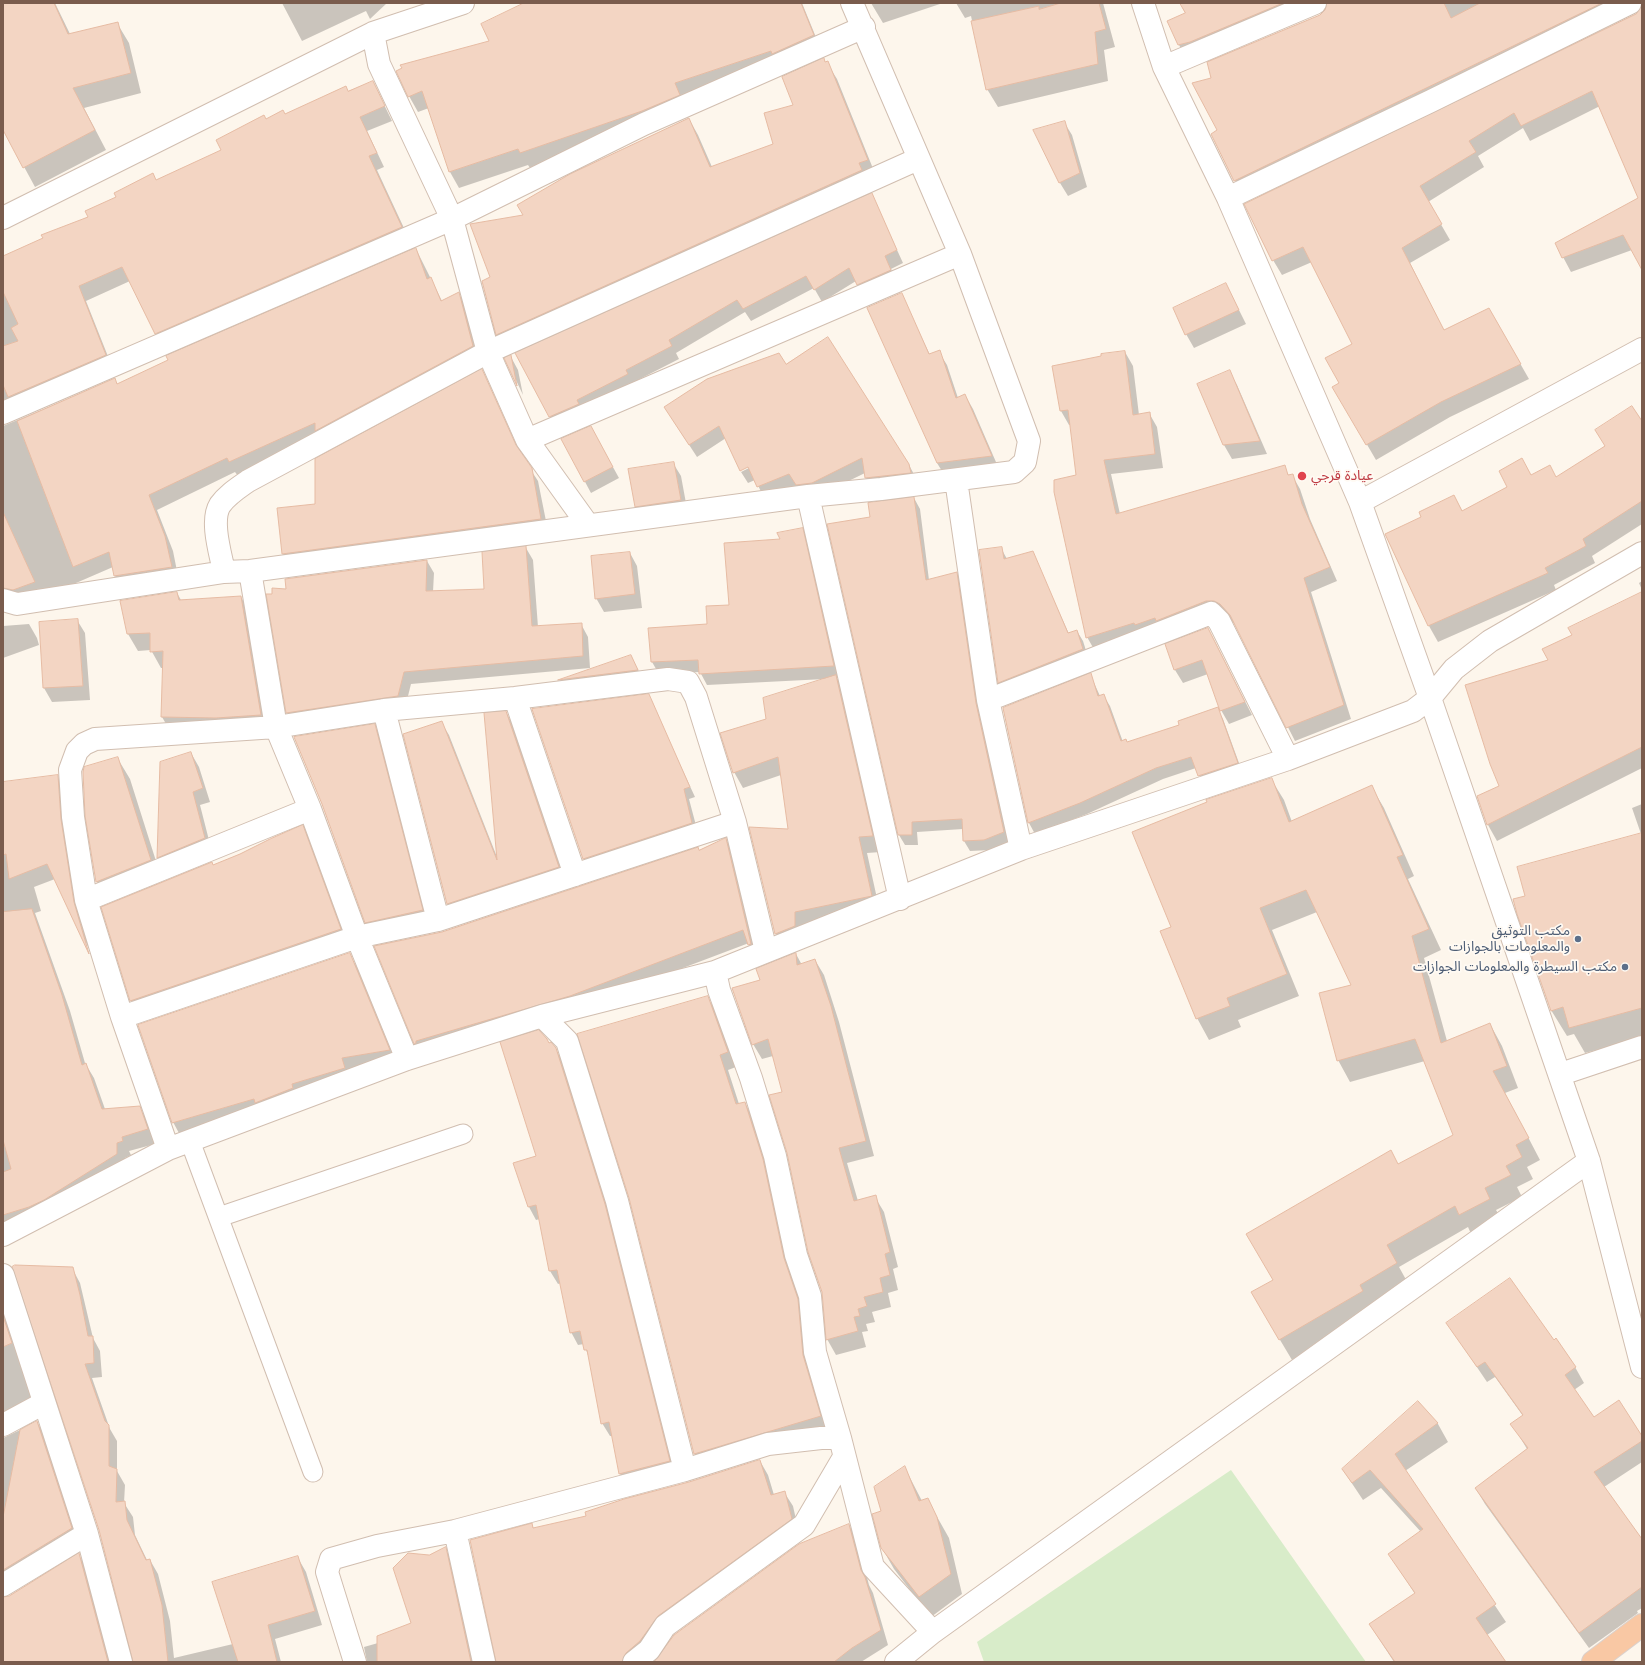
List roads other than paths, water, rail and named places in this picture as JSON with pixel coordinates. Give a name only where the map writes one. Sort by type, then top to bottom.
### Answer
[{"type":"highway","points":[[1592,1662],[1642,1625]]},
{"type":"street","points":[[3,218],[373,33],[463,3]]},
{"type":"street","points":[[3,600],[18,604],[224,572],[250,571],[808,496],[956,480],[1014,472],[1025,462],[1029,441],[960,254],[918,159],[864,27],[852,3]]},
{"type":"street","points":[[1143,3],[1164,67],[1228,198],[1360,502],[1561,1074],[1589,1161],[1642,1367]]},
{"type":"street","points":[[1164,67],[1315,3]]},
{"type":"street","points":[[1228,198],[1431,101],[1625,4]]},
{"type":"street","points":[[3,413],[452,219],[644,124],[864,27]]},
{"type":"street","points":[[373,33],[379,64],[452,219],[488,352],[527,440],[588,525]]},
{"type":"street","points":[[224,572],[217,536],[216,521],[219,506],[230,494],[248,481],[488,352],[918,159]]},
{"type":"street","points":[[527,440],[960,254]]},
{"type":"street","points":[[1360,502],[1642,349]]},
{"type":"street","points":[[956,480],[988,700],[1021,849]]},
{"type":"street","points":[[808,496],[900,899]]},
{"type":"street","points":[[3,1235],[168,1149],[407,1059],[542,1016],[716,972],[1021,849],[1288,759],[1413,711],[1430,698],[1454,669],[1490,641],[1642,553]]},
{"type":"street","points":[[250,571],[276,727],[310,809],[357,937],[407,1059]]},
{"type":"street","points":[[988,700],[1211,614],[1218,621],[1288,759]]},
{"type":"street","points":[[168,1149],[122,1017],[86,900],[72,817],[70,770],[77,751],[84,744],[94,739],[276,727],[384,710],[515,698],[668,679],[688,682],[696,697],[735,822],[766,951]]},
{"type":"street","points":[[515,698],[575,875]]},
{"type":"street","points":[[384,710],[438,920]]},
{"type":"street","points":[[86,900],[310,809]]},
{"type":"street","points":[[122,1017],[357,937],[438,920],[735,822]]},
{"type":"street","points":[[716,972],[719,990],[751,1078],[775,1156],[796,1255],[810,1296],[814,1352],[842,1448],[873,1567],[933,1632]]},
{"type":"street","points":[[542,1016],[567,1041],[617,1202],[685,1470]]},
{"type":"street","points":[[1561,1074],[1642,1047]]},
{"type":"street","points":[[896,1662],[933,1632],[1589,1161]]},
{"type":"street","points":[[3,1275],[87,1534],[121,1662]]},
{"type":"street","points":[[3,1424],[44,1403]]},
{"type":"street","points":[[355,1662],[327,1572],[331,1558],[377,1546],[454,1531],[685,1470],[768,1444],[821,1438],[842,1448]]},
{"type":"street","points":[[634,1662],[648,1650],[666,1626],[804,1525],[842,1448]]},
{"type":"street","points":[[454,1531],[484,1662]]},
{"type":"street","points":[[3,1585],[87,1534]]},
{"type":"lane","points":[[219,1217],[463,1134]]},
{"type":"lane","points":[[190,1141],[313,1472]]},
{"type":"place","name":"عيادة قرجي","points":[[1302,476]]},
{"type":"place","name":"مكتب التوثيق والمعلومات بالجوازات","points":[[1578,939]]},
{"type":"place","name":"مكتب السيطرة والمعلومات الجوازات","points":[[1625,967]]}]
